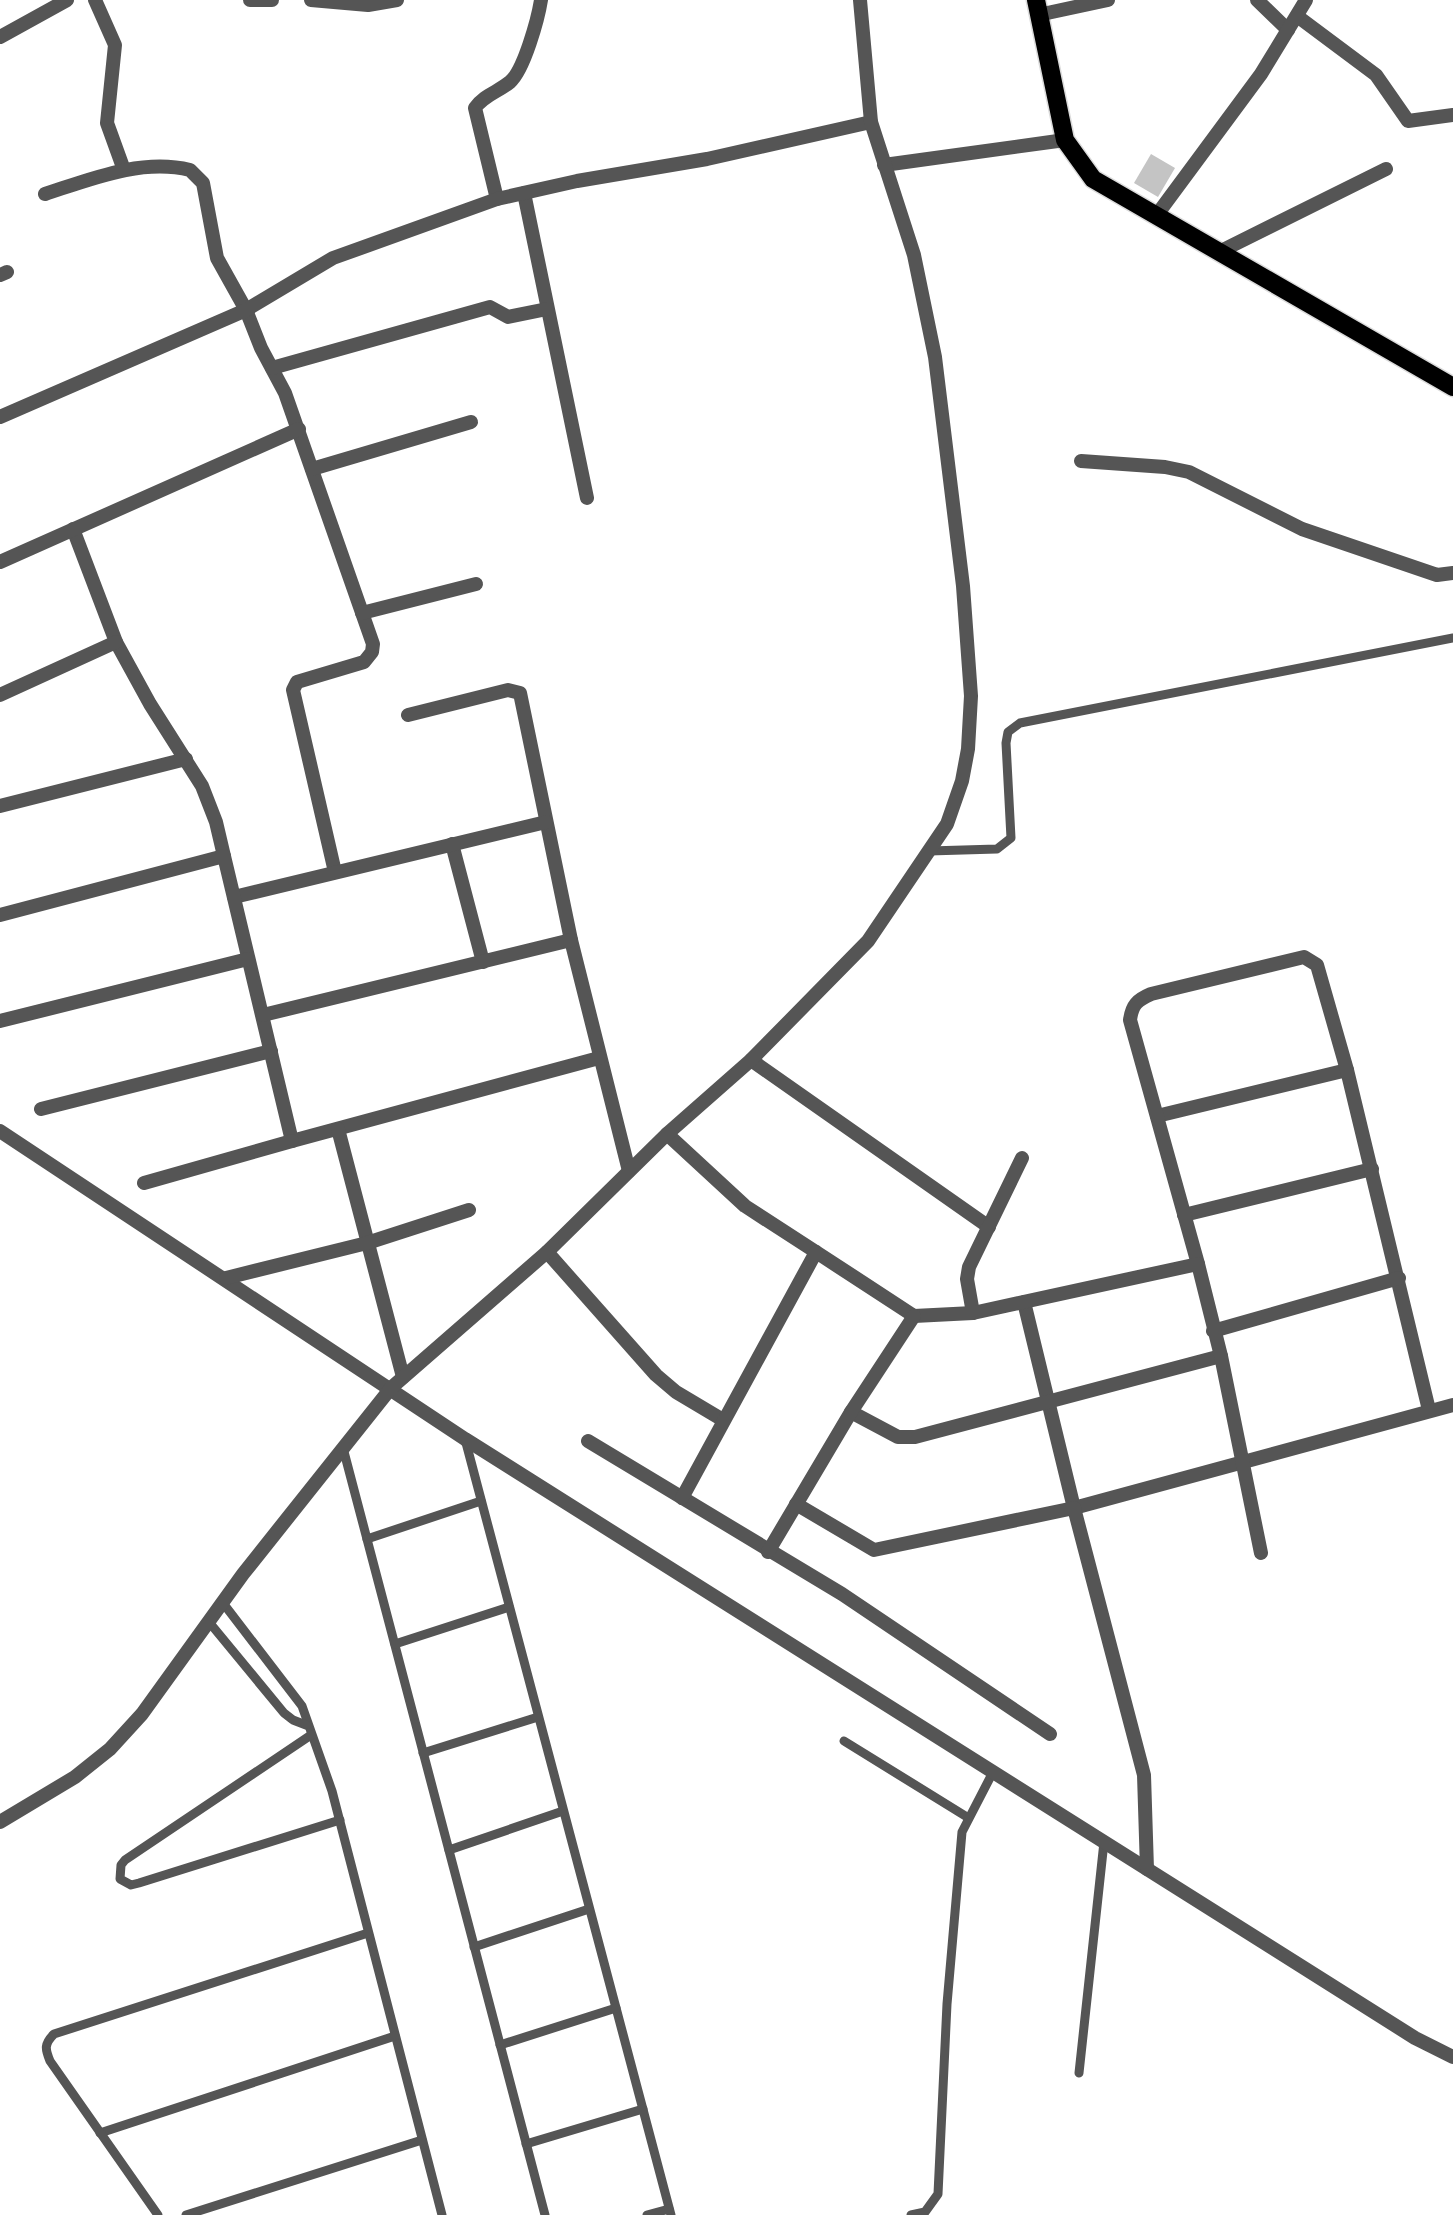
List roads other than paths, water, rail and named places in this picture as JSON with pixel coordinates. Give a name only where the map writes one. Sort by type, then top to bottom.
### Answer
[{"type":"main road","points":[[1037,8],[1065,139],[1093,179],[1453,387]]},
{"type":"street","points":[[0,37],[67,0]]},
{"type":"street","points":[[95,0],[115,45],[107,124],[124,170]]},
{"type":"street","points":[[250,0],[272,0]]},
{"type":"street","points":[[311,0],[368,5],[397,0]]},
{"type":"street","points":[[497,200],[475,108],[482,99],[511,81],[523,62],[541,0]]},
{"type":"street","points":[[0,1822],[75,1777],[110,1749],[142,1714],[223,1603],[391,1388],[547,1252],[667,1134],[751,1060],[868,941],[947,824],[962,781],[971,696],[962,586],[935,357],[914,254],[871,122],[860,0]]},
{"type":"street","points":[[1037,8],[1108,0]]},
{"type":"street","points":[[1257,0],[1289,30]]},
{"type":"street","points":[[1156,216],[1261,74],[1306,0]]},
{"type":"street","points":[[1297,16],[1376,75],[1408,121],[1453,115]]},
{"type":"street","points":[[0,417],[246,310],[333,258],[497,200],[707,159],[871,122]]},
{"type":"street","points":[[884,166],[1065,139]]},
{"type":"street","points":[[45,194],[124,170],[178,167],[198,175],[203,183],[217,258],[246,310],[299,429],[373,644],[369,658],[297,682],[293,690],[335,872]]},
{"type":"street","points":[[1219,252],[1386,169]]},
{"type":"street","points":[[524,193],[587,498]]},
{"type":"street","points":[[272,368],[490,307],[508,317],[547,309]]},
{"type":"street","points":[[312,469],[471,422]]},
{"type":"street","points":[[0,562],[299,429]]},
{"type":"street","points":[[1081,461],[1165,467],[1189,472],[1302,529],[1437,575],[1453,573]]},
{"type":"street","points":[[74,530],[116,642],[150,704],[186,759],[210,805],[292,1140]]},
{"type":"street","points":[[362,613],[476,584]]},
{"type":"street","points":[[0,695],[116,642]]},
{"type":"street","points":[[408,715],[508,690],[520,693],[571,940],[629,1171]]},
{"type":"street","points":[[0,806],[186,759]]},
{"type":"street","points":[[234,897],[546,822]]},
{"type":"street","points":[[452,844],[483,962]]},
{"type":"street","points":[[0,915],[224,856]]},
{"type":"street","points":[[263,1015],[571,940]]},
{"type":"street","points":[[1261,1553],[1221,1356],[1130,1020],[1131,1010],[1137,1000],[1304,957],[1317,965],[1372,1169],[1429,1410]]},
{"type":"street","points":[[0,1021],[248,959]]},
{"type":"street","points":[[41,1109],[271,1051]]},
{"type":"street","points":[[144,1183],[292,1140],[599,1058]]},
{"type":"street","points":[[751,1060],[989,1227]]},
{"type":"street","points":[[1157,1116],[1347,1070]]},
{"type":"street","points":[[338,1129],[402,1377]]},
{"type":"street","points":[[0,1131],[226,1278],[465,1439],[1415,2038],[1453,2057]]},
{"type":"street","points":[[667,1134],[745,1206],[914,1316],[973,1313],[1198,1264]]},
{"type":"street","points":[[973,1313],[967,1279],[969,1267],[1023,1158]]},
{"type":"street","points":[[1184,1215],[1372,1169]]},
{"type":"street","points":[[226,1278],[367,1243],[469,1210]]},
{"type":"street","points":[[547,1252],[656,1375],[676,1392],[723,1420]]},
{"type":"street","points":[[682,1498],[816,1252]]},
{"type":"street","points":[[1213,1331],[1399,1278]]},
{"type":"street","points":[[1024,1302],[1074,1508],[1144,1775],[1147,1869]]},
{"type":"street","points":[[768,1552],[851,1412],[914,1316]]},
{"type":"street","points":[[851,1412],[906,1438],[1221,1356]]},
{"type":"street","points":[[796,1504],[874,1549],[1074,1508],[1241,1460],[1453,1405]]},
{"type":"street","points":[[588,1441],[768,1552],[842,1594],[1050,1734]]},
{"type":"lane","points":[[929,851],[997,849],[1011,838],[1006,743],[1008,732],[1020,723],[1453,638]]},
{"type":"lane","points":[[465,1439],[670,2212],[648,2215]]},
{"type":"lane","points":[[343,1448],[545,2215]]},
{"type":"lane","points":[[367,1539],[481,1501]]},
{"type":"lane","points":[[223,1603],[293,1690],[302,1706],[306,1725],[340,1819],[442,2215]]},
{"type":"lane","points":[[395,1644],[509,1607]]},
{"type":"lane","points":[[209,1622],[284,1713],[306,1725]]},
{"type":"lane","points":[[423,1753],[538,1717]]},
{"type":"lane","points":[[311,1735],[125,1860],[121,1865],[120,1879],[131,1885],[139,1883],[340,1819]]},
{"type":"lane","points":[[844,1741],[967,1817]]},
{"type":"lane","points":[[912,2215],[925,2212],[938,2194],[947,2004],[962,1832],[967,1817],[993,1772]]},
{"type":"lane","points":[[449,1850],[563,1811]]},
{"type":"lane","points":[[1079,2073],[1104,1842]]},
{"type":"lane","points":[[474,1947],[589,1909]]},
{"type":"lane","points":[[158,2215],[50,2061],[45,2050],[47,2041],[54,2034],[369,1933]]},
{"type":"lane","points":[[500,2045],[616,2008]]},
{"type":"lane","points":[[100,2133],[395,2036]]},
{"type":"lane","points":[[526,2144],[643,2109]]},
{"type":"lane","points":[[186,2215],[422,2140]]}]
